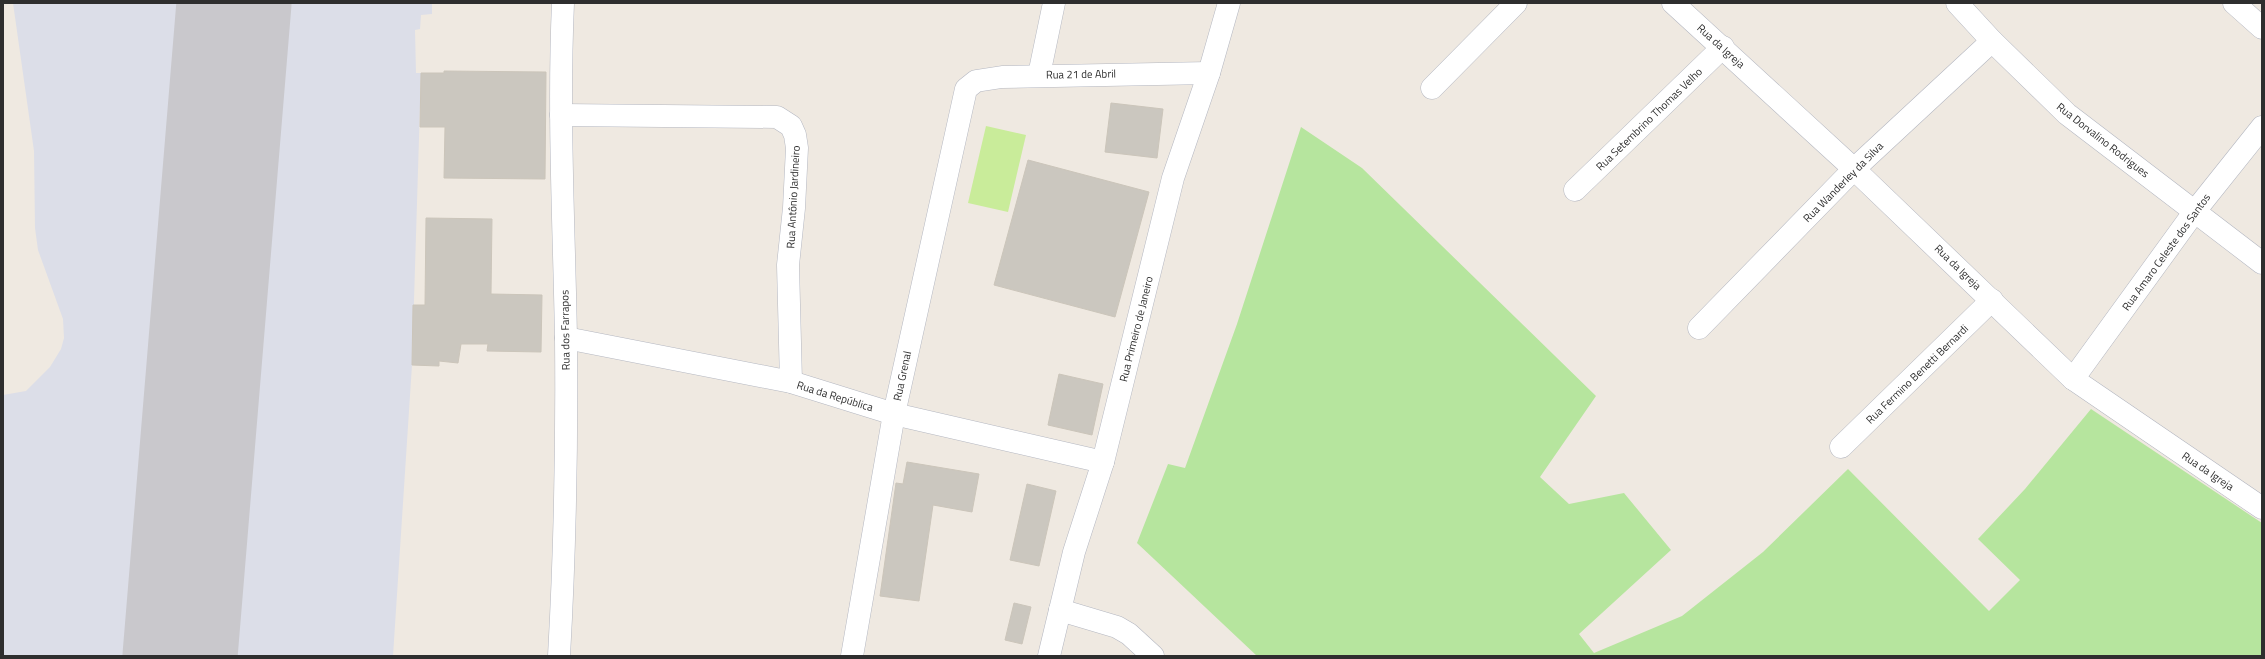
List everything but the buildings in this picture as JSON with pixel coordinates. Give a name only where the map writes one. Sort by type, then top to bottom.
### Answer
[{"type":"street","name":"Rua dos Farrapos","points":[[559,656],[566,540],[566,338],[560,69],[563,3]]},
{"type":"street","points":[[1039,75],[1054,3]]},
{"type":"street","name":"Rua Primeiro de Janeiro","points":[[1049,656],[1074,552],[1102,462],[1173,178],[1209,73],[1228,3]]},
{"type":"street","points":[[1432,88],[1516,3]]},
{"type":"street","name":"Rua da Igreja","points":[[1673,3],[1723,47],[1854,169],[2073,379],[2262,508]]},
{"type":"street","name":"Rua Dorvalino Rodrigues","points":[[1957,3],[1992,41],[2067,114],[2262,263]]},
{"type":"street","points":[[2234,3],[2262,28]]},
{"type":"street","name":"Rua Wanderley da Silva","points":[[1699,328],[1854,169],[1992,41]]},
{"type":"street","name":"Rua Setembrino Thomas Velho","points":[[1575,190],[1723,47]]},
{"type":"street","name":"Rua 21 de Abril","points":[[963,99],[968,88],[976,81],[1002,77],[1039,75],[1209,73]]},
{"type":"street","name":"Rua Grenal","points":[[852,656],[894,414],[963,99]]},
{"type":"street","name":"Rua Antônio Jardineiro","points":[[561,115],[777,117],[791,126],[795,135],[797,148],[794,208],[788,265],[791,382]]},
{"type":"street","name":"Rua Amaro Celeste dos Santos","points":[[2073,379],[2195,211],[2262,127]]},
{"type":"street","name":"Rua Fermino Benetti Bernardi","points":[[1841,447],[1992,300]]},
{"type":"street","name":"Rua da República","points":[[566,338],[791,382],[894,414],[1102,462]]},
{"type":"street","points":[[1060,610],[1117,627],[1130,634],[1153,656]]},
{"type":"shaded area","points":[[13,3],[432,3],[432,14],[421,15],[420,29],[415,30],[416,73],[421,73],[412,365],[393,656],[3,656],[3,395],[26,391],[50,367],[61,349],[64,338],[63,319],[38,250],[35,228],[34,151]]},
{"type":"green space","points":[[986,126],[1026,135],[1008,212],[968,203]]},
{"type":"green space","points":[[1301,127],[1362,168],[1596,396],[1540,477],[1569,504],[1624,493],[1671,550],[1579,634],[1594,653],[1682,616],[1763,552],[1848,469],[1989,611],[2020,580],[1978,539],[2025,489],[2091,409],[2262,523],[2262,656],[1257,656],[1137,543],[1168,464],[1185,468],[1237,324]]},
{"type":"runway","points":[[180,656],[234,3]]}]
